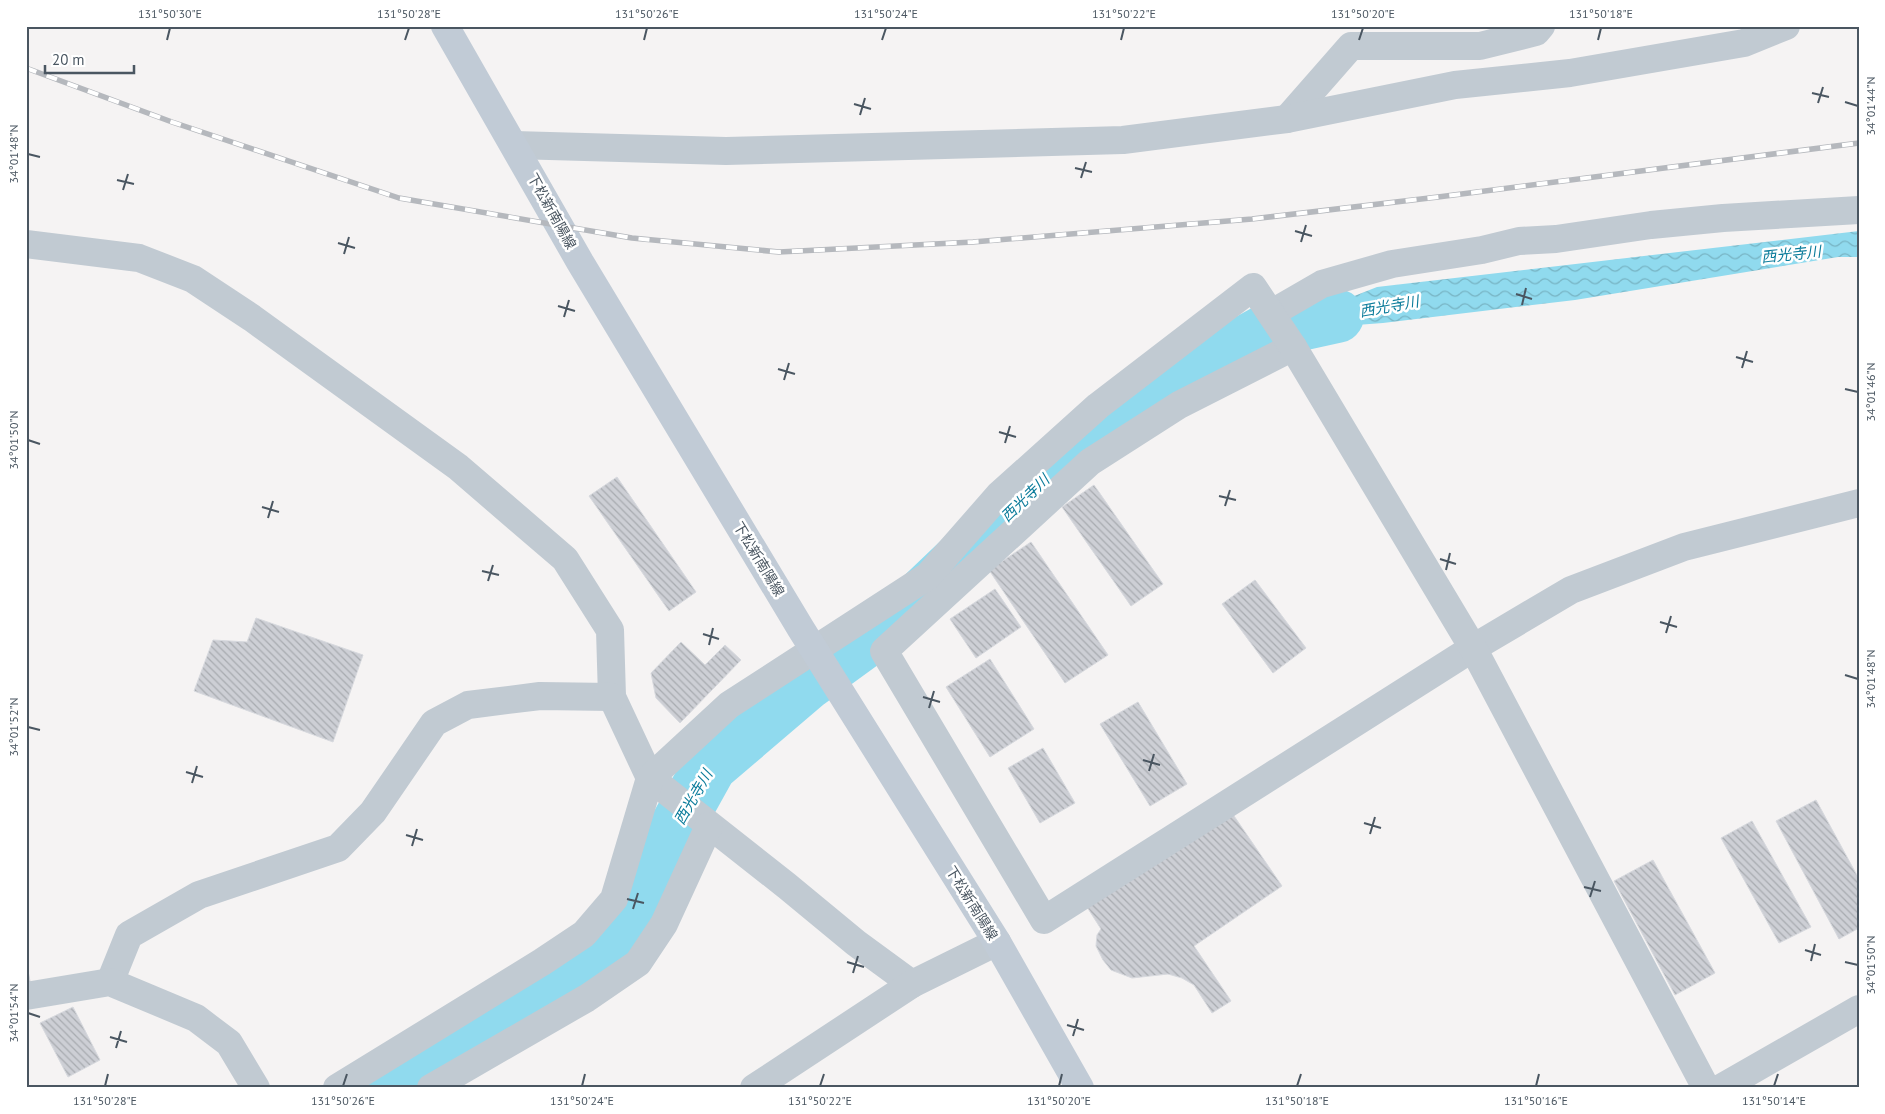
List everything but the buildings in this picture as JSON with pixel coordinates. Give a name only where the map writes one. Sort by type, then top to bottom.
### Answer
[{"type":"main road","name":"下松新南陽線","points":[[445,26],[580,262],[837,688],[997,942],[1080,1088]]},
{"type":"street","points":[[1287,119],[1351,46],[1480,46],[1536,32],[1541,26]]},
{"type":"street","points":[[514,145],[726,151],[1009,145],[1123,140],[1287,119],[1455,85],[1570,73],[1744,43],[1786,26]]},
{"type":"street","points":[[1272,313],[1322,284],[1392,264],[1482,250],[1519,241],[1556,239],[1651,225],[1723,218],[1859,210]]},
{"type":"street","points":[[26,244],[139,258],[193,279],[252,318],[458,467],[565,559],[610,630],[612,697],[650,778],[856,943],[912,984]]},
{"type":"street","points":[[337,1088],[542,962],[584,934],[614,899],[650,778],[729,705],[928,576],[999,495],[1098,406],[1253,287],[1293,347],[1473,648],[1706,1088]]},
{"type":"street","points":[[1293,347],[1179,405],[1090,462],[884,651],[1044,920],[1473,648],[1571,590],[1684,547],[1859,504]]},
{"type":"street","points":[[110,982],[129,935],[199,895],[338,848],[373,812],[434,723],[468,706],[540,696],[612,697]]},
{"type":"street","points":[[431,1088],[587,998],[638,963],[664,924],[709,826]]},
{"type":"street","points":[[754,1088],[912,984],[997,942]]},
{"type":"street","points":[[26,996],[110,982],[196,1018],[229,1043],[256,1088]]},
{"type":"street","points":[[1721,1088],[1859,1009]]},
{"type":"water","points":[[1859,231],[1859,257],[1838,257],[1575,300],[1383,323],[1264,332],[1377,287]]},
{"type":"waterway","name":"西光寺川","points":[[379,1088],[604,957],[710,766],[806,684],[905,612],[1053,471],[1156,392],[1264,332],[1337,316]]},
{"type":"railway","points":[[26,68],[172,122],[399,198],[632,238],[779,252],[973,242],[1252,219],[1859,143]]}]
